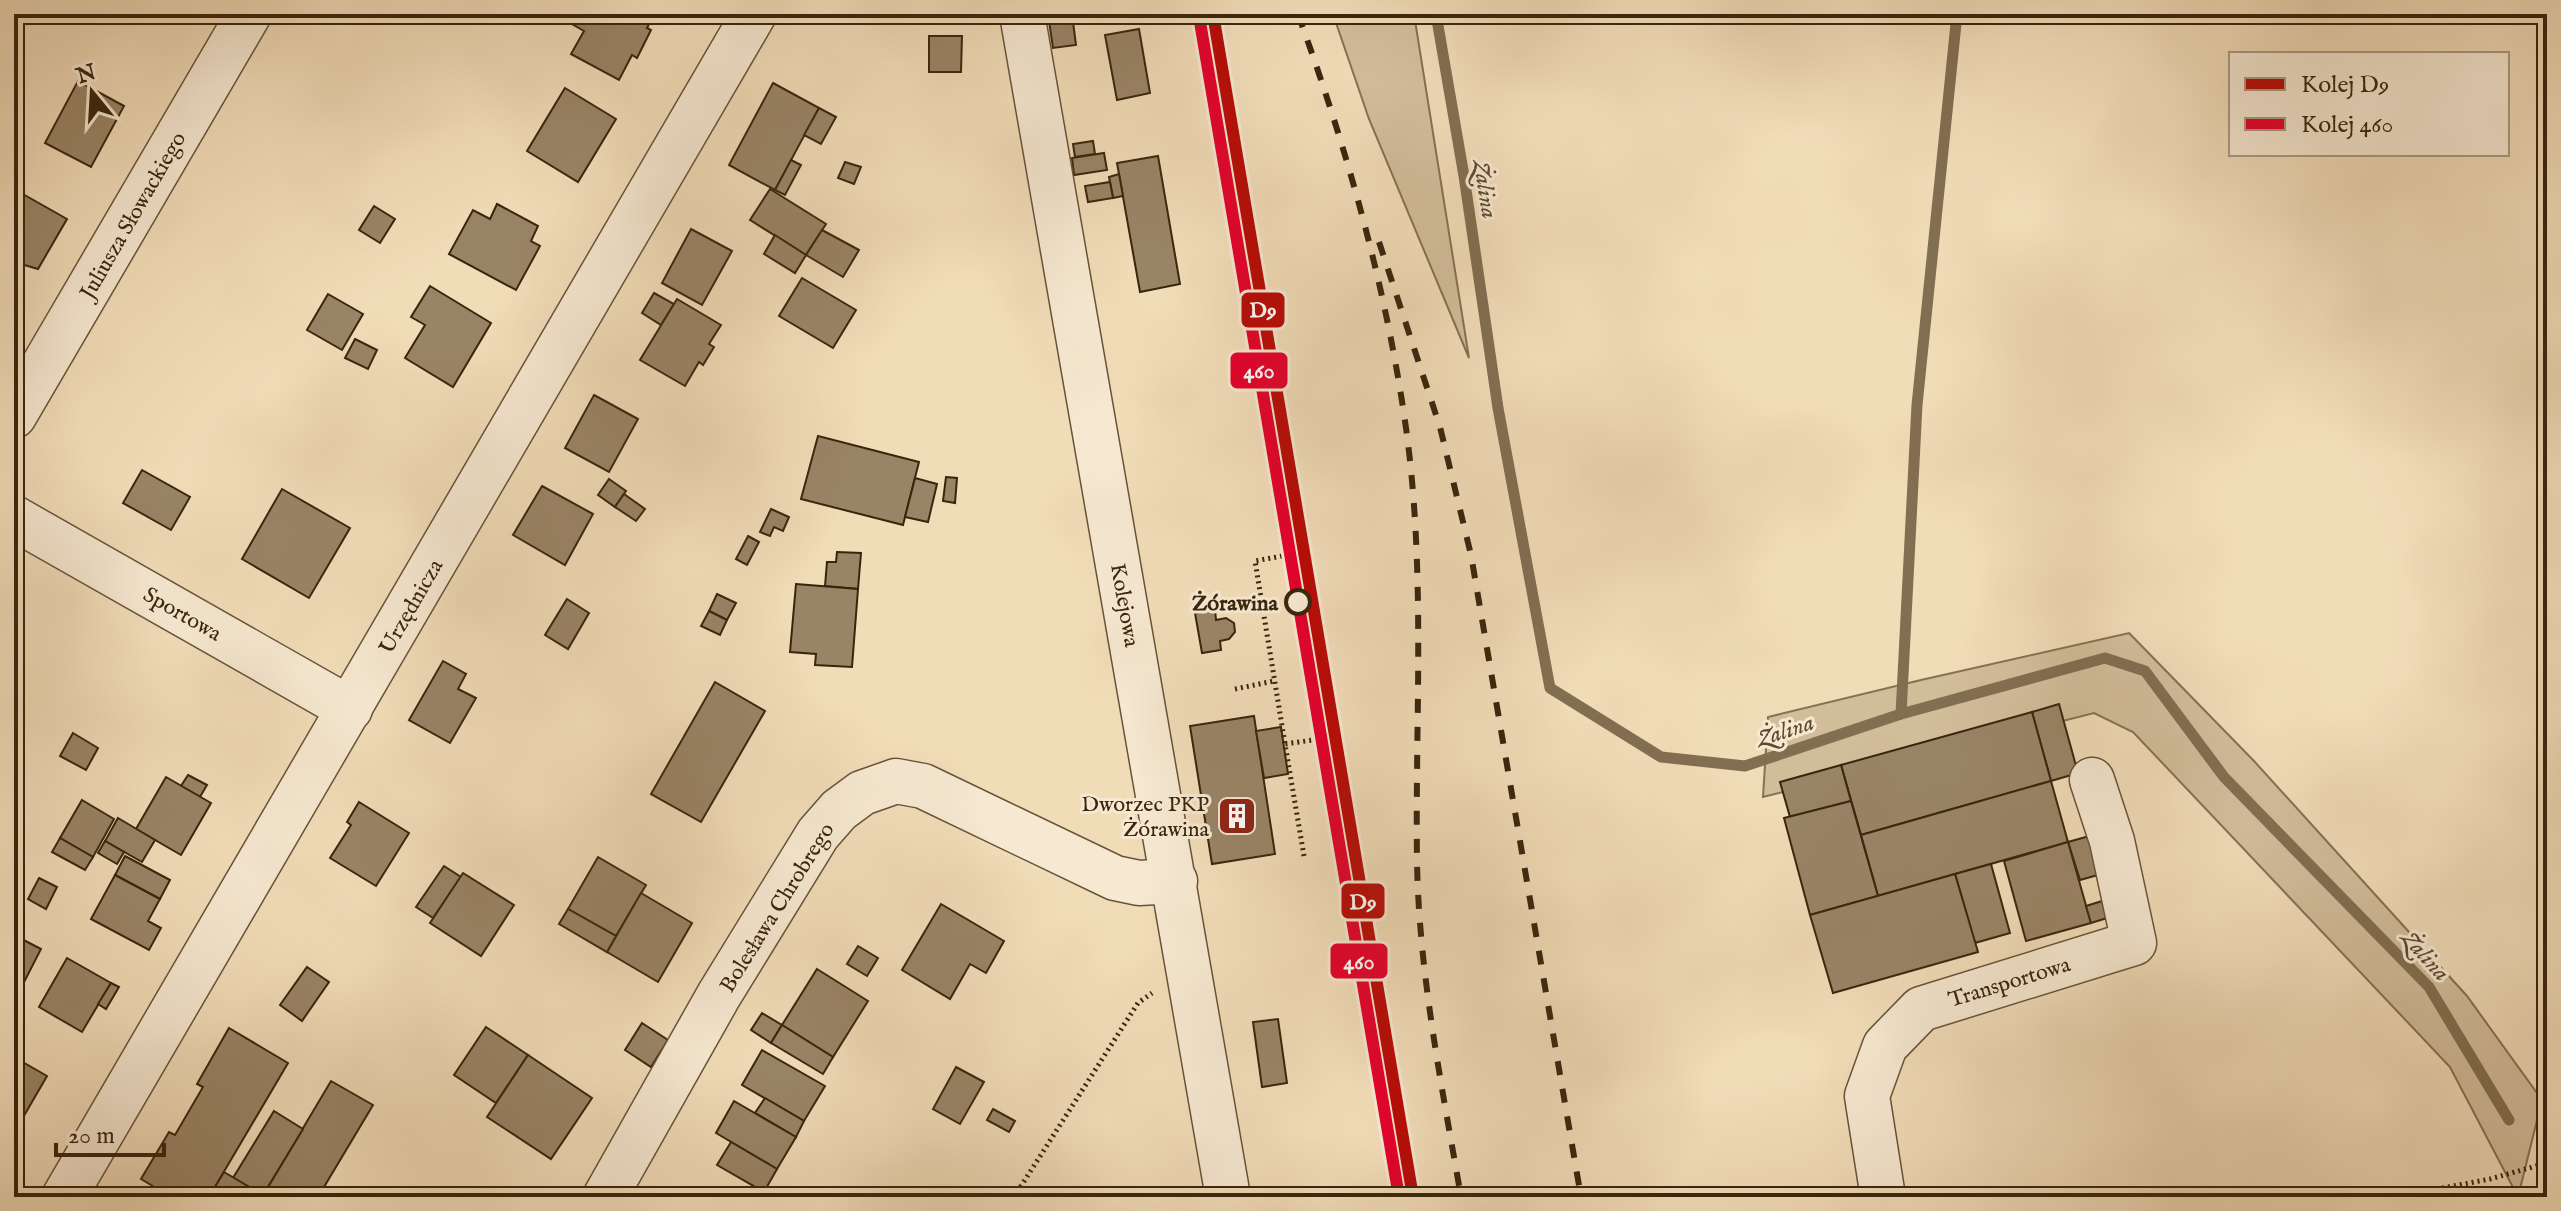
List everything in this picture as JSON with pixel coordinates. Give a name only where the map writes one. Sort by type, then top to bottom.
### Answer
[{"type":"street","name":"Juliusza Słowackiego","points":[[14,416],[249,14]]},
{"type":"street","name":"Urzędnicza","points":[[64,1197],[754,14]]},
{"type":"street","name":"Kolejowa","points":[[1022,14],[1228,1197]]},
{"type":"street","name":"Sportowa","points":[[14,518],[350,709]]},
{"type":"street","name":"Transportowa","points":[[1883,1197],[1867,1096],[1885,1046],[1921,1009],[2134,943],[2112,841],[2092,780]]},
{"type":"street","name":"Bolesława Chrobrego","points":[[605,1197],[719,995],[818,834],[839,810],[862,793],[896,781],[923,786],[1115,878],[1139,883],[1175,881]]},
{"type":"path","points":[[1282,556],[1255,561],[1304,856]]},
{"type":"path","points":[[1235,689],[1274,681]]},
{"type":"path","points":[[1285,744],[1313,740]]},
{"type":"path","points":[[1014,1197],[1138,1003]]},
{"type":"path","points":[[2395,1197],[2490,1179],[2547,1163]]},
{"type":"shaded area","points":[[1333,14],[1414,14],[1469,358],[1369,119]]},
{"type":"shaded area","points":[[2129,633],[2254,761],[2467,996],[2542,1100],[2518,1197],[2450,1067],[2133,732],[2094,713],[1763,797],[1768,717]]},
{"type":"building","points":[[568,14],[654,14],[647,28],[651,30],[637,58],[632,55],[619,80],[571,54],[584,31],[565,20]]},
{"type":"building","points":[[1048,14],[1072,14],[1076,45],[1053,48]]},
{"type":"building","points":[[1139,29],[1150,93],[1117,100],[1105,35]]},
{"type":"building","points":[[929,36],[962,36],[961,72],[929,72]]},
{"type":"building","points":[[78,81],[124,106],[91,167],[45,143]]},
{"type":"building","points":[[773,83],[819,108],[775,190],[729,165]]},
{"type":"building","points":[[565,88],[616,119],[578,182],[527,151]]},
{"type":"building","points":[[819,108],[836,117],[821,144],[804,135]]},
{"type":"building","points":[[1093,141],[1095,154],[1075,157],[1073,144]]},
{"type":"building","points":[[1104,153],[1107,170],[1074,175],[1072,158]]},
{"type":"building","points":[[1158,156],[1180,284],[1140,292],[1117,163]]},
{"type":"building","points":[[791,160],[801,165],[785,195],[775,190]]},
{"type":"building","points":[[845,162],[861,167],[854,184],[838,178]]},
{"type":"building","points":[[1119,174],[1123,196],[1113,198],[1109,177]]},
{"type":"building","points":[[1110,182],[1113,198],[1088,202],[1085,186]]},
{"type":"building","points":[[14,189],[67,219],[38,269],[14,262]]},
{"type":"building","points":[[770,189],[826,224],[806,255],[750,220]]},
{"type":"building","points":[[497,204],[538,226],[531,241],[540,246],[516,290],[449,254],[473,210],[490,219]]},
{"type":"building","points":[[374,206],[395,219],[380,243],[359,230]]},
{"type":"building","points":[[691,229],[732,251],[702,305],[662,283]]},
{"type":"building","points":[[822,230],[859,250],[843,277],[806,255]]},
{"type":"building","points":[[775,235],[806,255],[795,273],[764,254]]},
{"type":"building","points":[[802,278],[856,310],[833,348],[779,316]]},
{"type":"building","points":[[430,286],[491,323],[453,387],[405,358],[425,325],[411,317]]},
{"type":"building","points":[[654,293],[674,304],[661,325],[642,313]]},
{"type":"building","points":[[328,294],[363,314],[342,350],[307,330]]},
{"type":"building","points":[[677,299],[721,325],[709,344],[714,347],[703,365],[699,362],[685,386],[640,360]]},
{"type":"building","points":[[355,339],[377,350],[368,369],[345,358]]},
{"type":"building","points":[[594,395],[638,419],[609,472],[565,448]]},
{"type":"building","points":[[818,436],[919,462],[903,525],[801,499]]},
{"type":"building","points":[[142,470],[190,497],[171,530],[123,503]]},
{"type":"building","points":[[946,477],[957,478],[955,503],[943,501]]},
{"type":"building","points":[[915,478],[937,484],[928,522],[905,517]]},
{"type":"building","points":[[609,479],[626,491],[615,507],[598,495]]},
{"type":"building","points":[[542,486],[593,514],[565,565],[513,535]]},
{"type":"building","points":[[282,489],[350,528],[309,598],[242,559]]},
{"type":"building","points":[[624,494],[645,509],[636,521],[615,507]]},
{"type":"building","points":[[771,509],[789,517],[783,531],[774,527],[770,536],[760,532]]},
{"type":"building","points":[[748,536],[759,542],[747,565],[736,559]]},
{"type":"building","points":[[837,552],[861,553],[858,589],[825,586],[827,562],[836,562]]},
{"type":"building","points":[[796,584],[858,589],[852,667],[815,665],[816,654],[790,652]]},
{"type":"building","points":[[717,594],[736,603],[727,620],[709,611]]},
{"type":"building","points":[[567,599],[589,613],[568,649],[545,635]]},
{"type":"building","points":[[1215,610],[1216,620],[1226,618],[1234,623],[1235,632],[1229,639],[1220,641],[1221,650],[1202,653],[1195,613]]},
{"type":"building","points":[[709,611],[727,620],[720,635],[701,626]]},
{"type":"building","points":[[443,661],[466,674],[458,689],[476,698],[450,743],[409,720]]},
{"type":"building","points":[[715,682],[765,711],[701,822],[651,794]]},
{"type":"building","points":[[2059,704],[2078,773],[2051,781],[2032,712]]},
{"type":"building","points":[[2032,712],[2051,781],[1861,835],[1841,765]]},
{"type":"building","name":"Dworzec PKP Żórawina","points":[[1254,716],[1275,854],[1212,864],[1190,726]]},
{"type":"building","points":[[1281,727],[1288,774],[1264,778],[1256,731]]},
{"type":"building","points":[[73,733],[98,748],[86,770],[60,756]]},
{"type":"building","points":[[1841,765],[1851,801],[1790,817],[1780,782]]},
{"type":"building","points":[[188,775],[207,785],[200,797],[181,786]]},
{"type":"building","points":[[166,777],[211,803],[181,855],[136,829]]},
{"type":"building","points":[[2051,781],[2068,842],[1878,896],[1861,835]]},
{"type":"building","points":[[82,800],[114,819],[93,857],[60,838]]},
{"type":"building","points":[[1851,801],[1878,896],[1810,915],[1784,818]]},
{"type":"building","points":[[359,802],[409,833],[376,886],[330,858],[351,825],[347,822]]},
{"type":"building","points":[[118,818],[155,840],[142,862],[105,841]]},
{"type":"building","points":[[2093,835],[2105,873],[2080,880],[2068,842]]},
{"type":"building","points":[[60,838],[93,857],[85,870],[52,852]]},
{"type":"building","points":[[105,841],[124,852],[117,864],[98,853]]},
{"type":"building","points":[[2068,842],[2091,923],[2026,941],[2004,861]]},
{"type":"building","points":[[125,856],[170,880],[160,899],[115,875]]},
{"type":"building","points":[[598,857],[646,885],[616,936],[568,909]]},
{"type":"building","points":[[1991,864],[2010,933],[1975,943],[1955,874]]},
{"type":"building","points":[[444,866],[461,877],[433,918],[416,907]]},
{"type":"building","points":[[463,873],[514,905],[481,956],[430,923]]},
{"type":"building","points":[[1955,874],[1978,952],[1833,993],[1810,915]]},
{"type":"building","points":[[115,875],[160,899],[148,921],[161,928],[149,950],[91,919]]},
{"type":"building","points":[[39,878],[57,887],[46,909],[28,899]]},
{"type":"building","points":[[641,893],[692,923],[658,982],[607,952]]},
{"type":"building","points":[[2102,901],[2107,918],[2091,923],[2086,906]]},
{"type":"building","points":[[941,904],[1004,941],[986,973],[970,964],[950,999],[902,970]]},
{"type":"building","points":[[568,909],[616,936],[607,952],[559,924]]},
{"type":"building","points":[[14,935],[41,949],[20,990],[14,987]]},
{"type":"building","points":[[858,946],[878,958],[867,976],[847,964]]},
{"type":"building","points":[[67,958],[111,983],[82,1032],[39,1007]]},
{"type":"building","points":[[307,967],[329,982],[302,1021],[280,1005]]},
{"type":"building","points":[[817,969],[868,1001],[833,1057],[782,1025]]},
{"type":"building","points":[[111,983],[119,987],[106,1009],[98,1004]]},
{"type":"building","points":[[762,1013],[782,1025],[771,1043],[751,1030]]},
{"type":"building","points":[[1278,1019],[1287,1083],[1262,1087],[1253,1022]]},
{"type":"building","points":[[642,1023],[668,1040],[651,1067],[625,1050]]},
{"type":"building","points":[[782,1025],[833,1057],[823,1074],[771,1043]]},
{"type":"building","points":[[486,1027],[528,1055],[496,1103],[454,1075]]},
{"type":"building","points":[[229,1028],[288,1063],[209,1197],[171,1197],[141,1179],[169,1132],[175,1135],[203,1087],[197,1084]]},
{"type":"building","points":[[762,1050],[825,1086],[804,1121],[742,1085]]},
{"type":"building","points":[[528,1055],[592,1098],[551,1159],[487,1117]]},
{"type":"building","points":[[14,1057],[47,1076],[21,1121],[14,1117]]},
{"type":"building","points":[[956,1067],[984,1082],[960,1124],[933,1109]]},
{"type":"building","points":[[331,1081],[373,1105],[318,1197],[262,1197]]},
{"type":"building","points":[[765,1098],[804,1121],[796,1137],[755,1113]]},
{"type":"building","points":[[734,1101],[796,1137],[777,1169],[716,1133]]},
{"type":"building","points":[[993,1109],[1015,1121],[1009,1132],[987,1120]]},
{"type":"building","points":[[274,1111],[303,1129],[263,1195],[233,1178]]},
{"type":"building","points":[[731,1142],[777,1169],[764,1192],[717,1165]]},
{"type":"building","points":[[224,1172],[263,1195],[262,1197],[209,1197]]},
{"type":"waterway","name":"Żalina","points":[[1436,14],[1464,176],[1498,408],[1550,688],[1661,757],[1745,766],[1901,714],[2105,658],[2145,671],[2224,777],[2429,987],[2509,1120]]},
{"type":"waterway","points":[[1901,714],[1917,405],[1957,14]]},
{"type":"waterway","name":"Żalina","points":[[2540,1193],[2542,1197]]},
{"type":"railway","points":[[1298,14],[1363,218],[1388,322],[1406,428],[1418,590],[1417,862],[1422,946],[1461,1197]]},
{"type":"railway","points":[[1379,242],[1440,427],[1471,555],[1581,1197]]},
{"type":"rail line","name":"D9","points":[[1213,14],[1413,1197]]},
{"type":"rail line","name":"460","points":[[1199,16],[1399,1197]]},
{"type":"place","name":"Żórawina","points":[[1298,602]]},
{"type":"place","name":"Dworzec PKP Żórawina","points":[[1237,816]]}]
